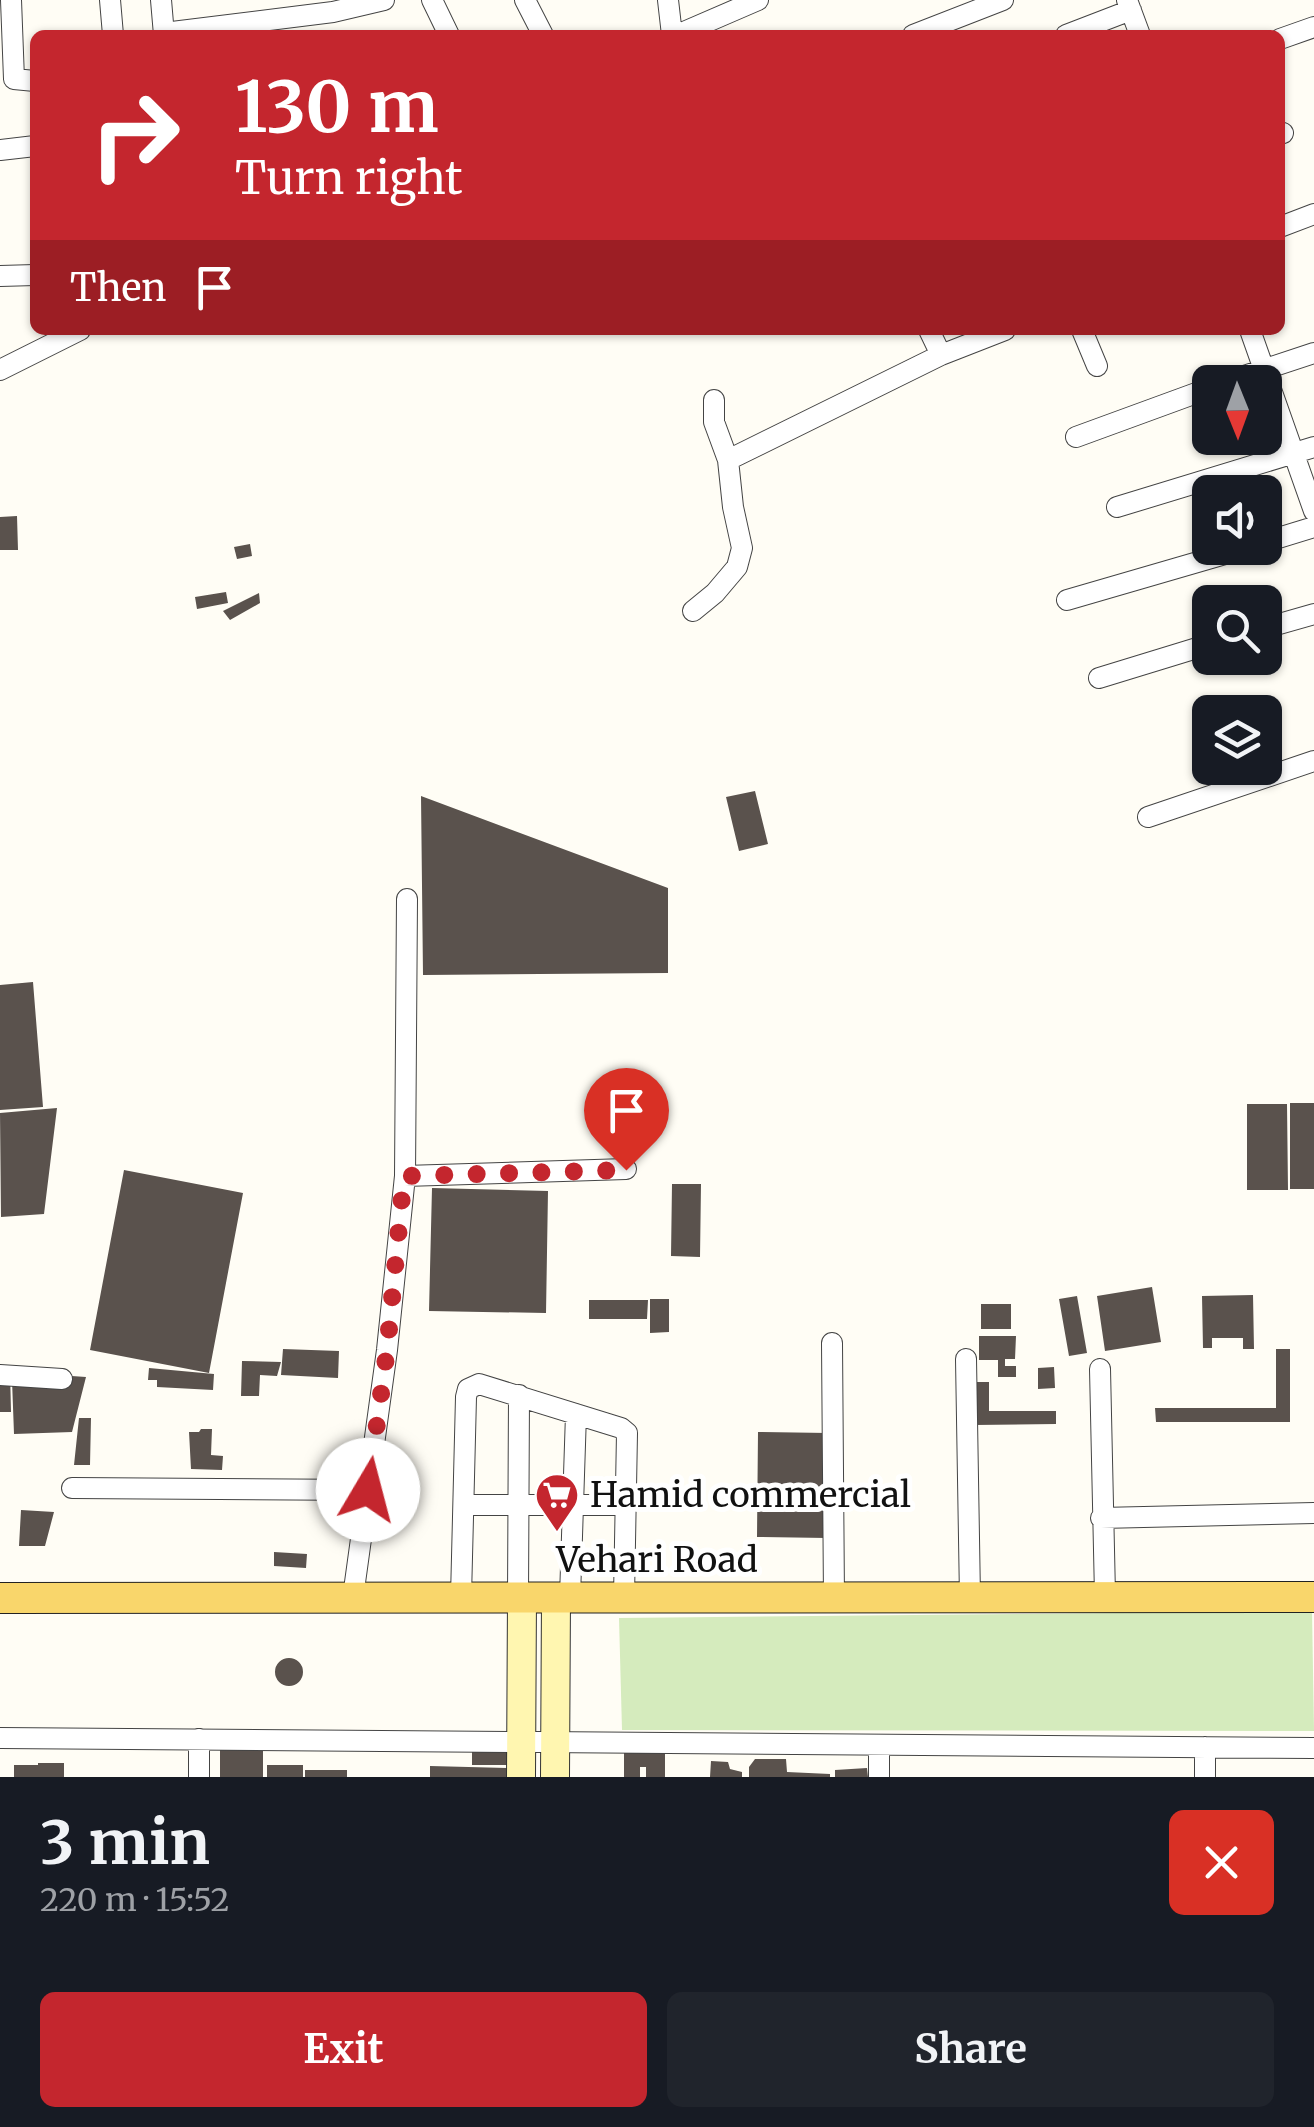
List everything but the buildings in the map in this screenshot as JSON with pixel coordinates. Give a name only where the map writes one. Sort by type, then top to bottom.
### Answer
[{"type":"main road","name":"Vehari Road","points":[[0,1598],[1314,1597]]},
{"type":"street","points":[[11,0],[7,50],[14,79],[30,81]]},
{"type":"street","points":[[110,0],[113,30]]},
{"type":"street","points":[[161,0],[164,30]]},
{"type":"street","points":[[195,30],[333,12],[384,0]]},
{"type":"street","points":[[432,0],[447,30]]},
{"type":"street","points":[[525,0],[540,30]]},
{"type":"street","points":[[668,0],[673,30]]},
{"type":"street","points":[[686,30],[758,0]]},
{"type":"street","points":[[926,30],[1004,0]]},
{"type":"street","points":[[1076,30],[1129,5],[1138,30]]},
{"type":"street","points":[[1285,37],[1314,27]]},
{"type":"street","points":[[0,150],[30,147]]},
{"type":"street","points":[[1285,225],[1314,214]]},
{"type":"street","points":[[0,276],[30,275]]},
{"type":"street","points":[[0,370],[70,335]]},
{"type":"street","points":[[932,335],[942,355]]},
{"type":"street","points":[[728,460],[942,355],[993,335]]},
{"type":"street","points":[[1084,335],[1097,366]]},
{"type":"street","points":[[1252,335],[1264,365]]},
{"type":"street","points":[[1275,365],[1314,353]]},
{"type":"street","points":[[1076,437],[1192,395]]},
{"type":"street","points":[[693,611],[737,567],[742,548],[728,460],[714,422],[714,400]]},
{"type":"street","points":[[1282,422],[1314,511]]},
{"type":"street","points":[[1117,507],[1314,447]]},
{"type":"street","points":[[1282,537],[1314,527]]},
{"type":"street","points":[[1068,600],[1192,564]]},
{"type":"street","points":[[1282,623],[1314,614]]},
{"type":"street","points":[[1100,678],[1192,650]]},
{"type":"street","points":[[1148,816],[1314,760]]},
{"type":"street","points":[[353,1597],[387,1350],[404,1176],[407,899]]},
{"type":"street","points":[[404,1176],[626,1170]]},
{"type":"street","points":[[832,1343],[834,1599]]},
{"type":"street","points":[[966,1359],[970,1598]]},
{"type":"street","points":[[1100,1369],[1105,1595]]},
{"type":"street","points":[[0,1375],[62,1379]]},
{"type":"street","points":[[461,1597],[468,1389],[479,1384],[621,1428],[626,1434],[624,1597]]},
{"type":"street","points":[[519,1395],[521,1777]]},
{"type":"street","points":[[555,1777],[576,1414]]},
{"type":"street","points":[[72,1488],[368,1490]]},
{"type":"street","points":[[464,1505],[626,1504]]},
{"type":"street","points":[[1102,1518],[1314,1513]]},
{"type":"street","points":[[0,1738],[1314,1748]]},
{"type":"street","points":[[199,1739],[199,1777]]},
{"type":"street","points":[[879,1745],[879,1777]]},
{"type":"street","points":[[1204,1777],[1205,1747]]},
{"type":"green space","points":[[1312,1611],[1314,1731],[622,1730],[619,1618]]},
{"type":"place","name":"Hamid commercial","points":[[557,1533]]},
{"type":"route","points":[[368,1490],[404,1176],[626,1170]]}]
